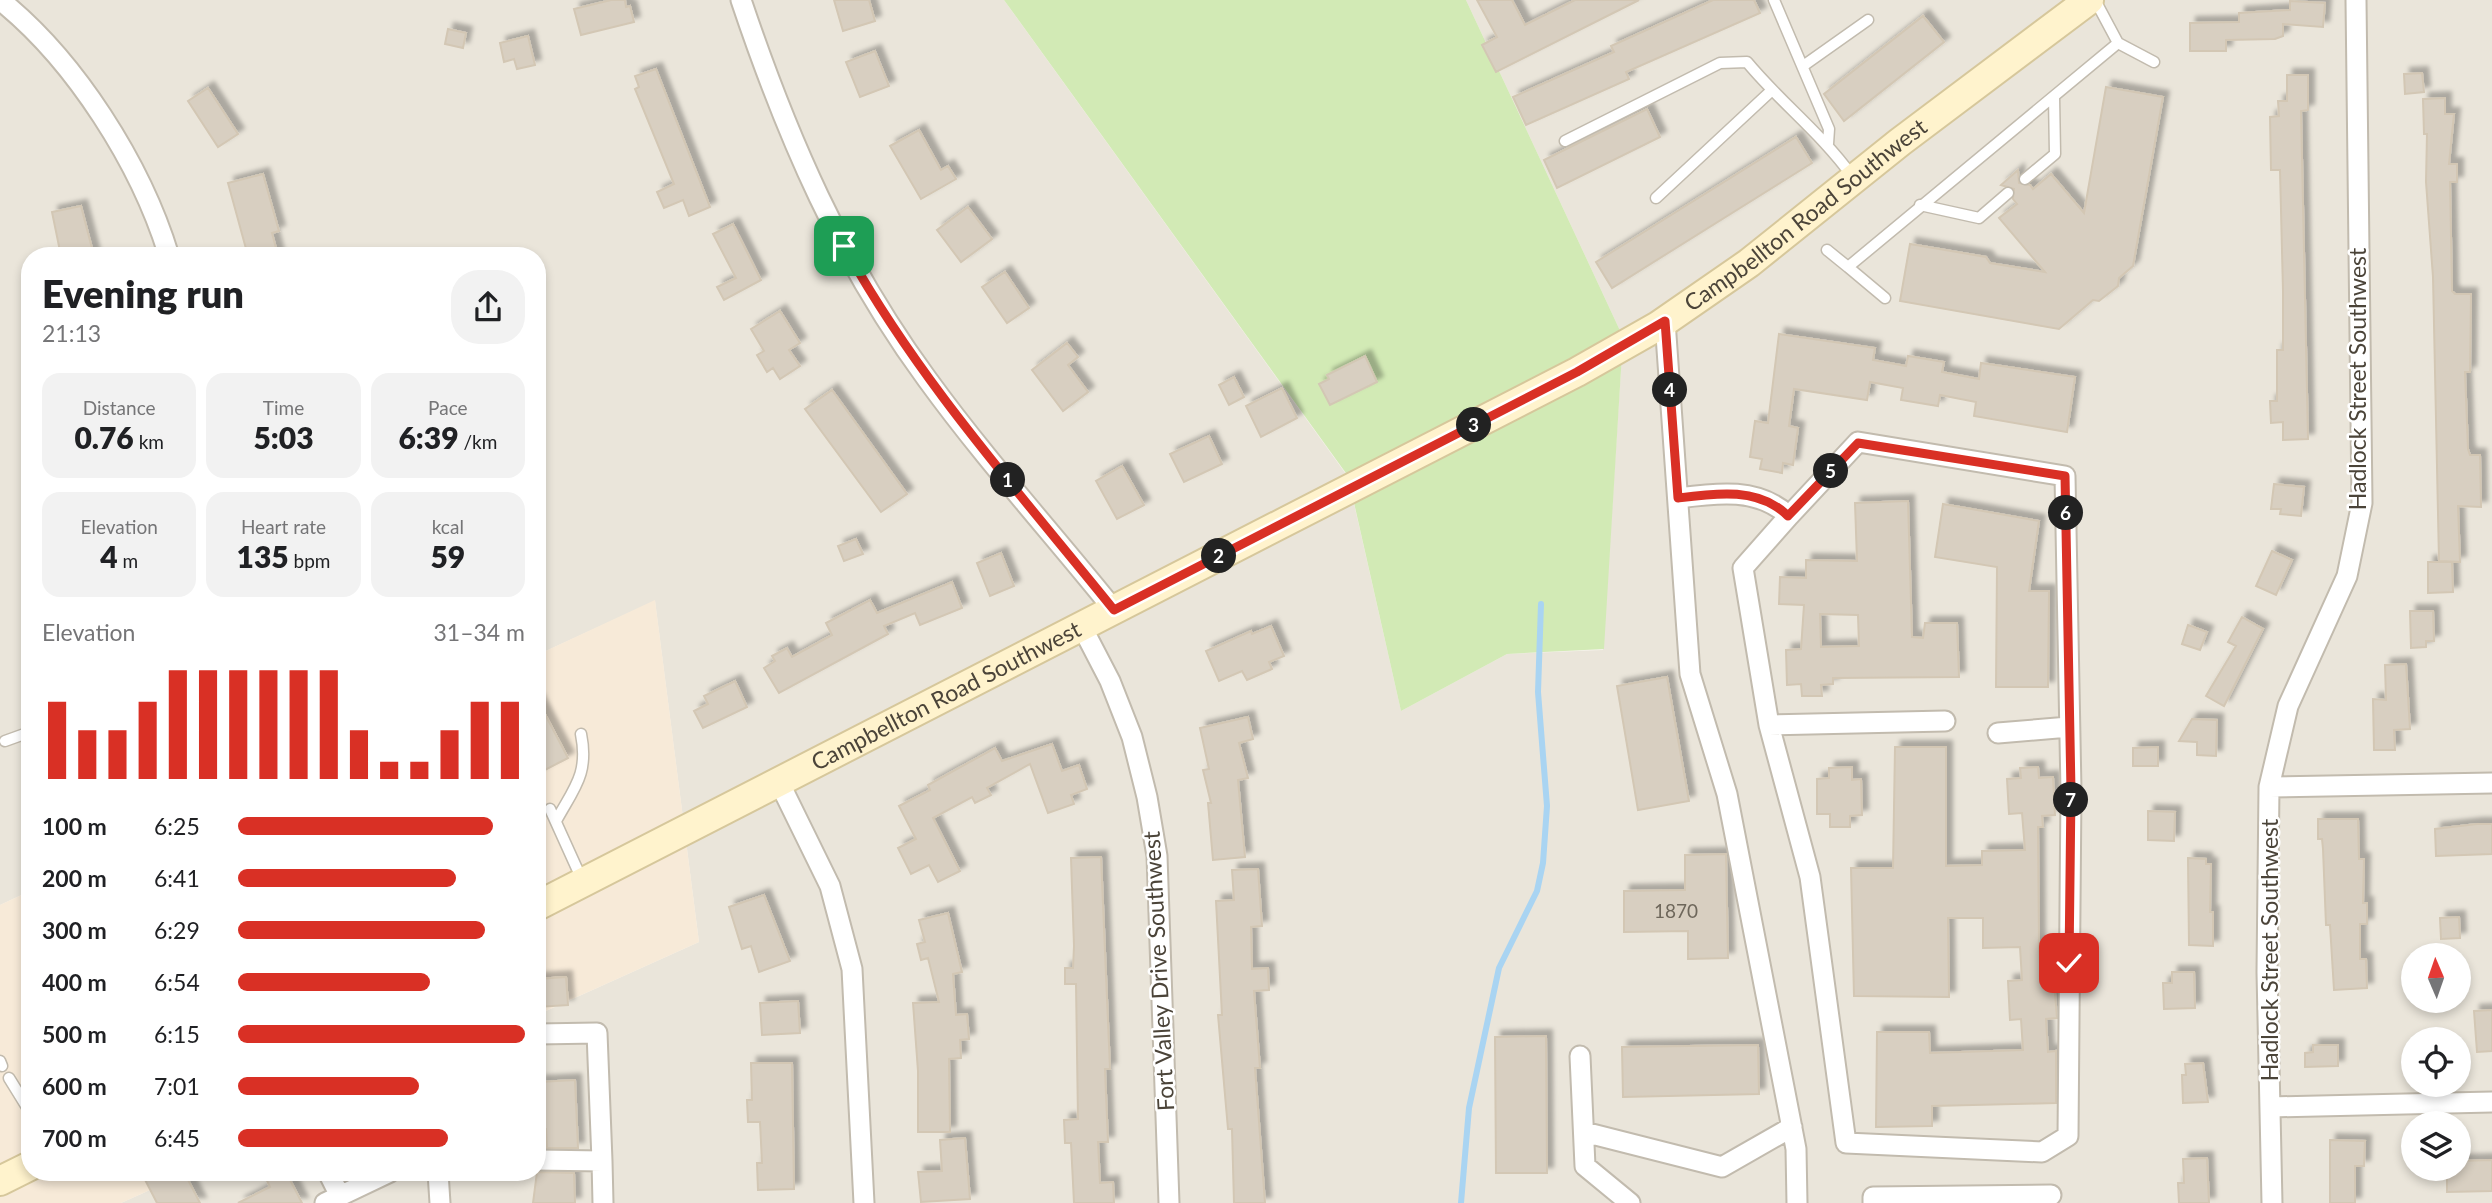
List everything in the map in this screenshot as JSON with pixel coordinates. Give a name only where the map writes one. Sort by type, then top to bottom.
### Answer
[{"type":"main road","name":"Campbellton Road Southwest","points":[[546,900],[1577,372],[1665,321],[1749,263],[2083,2]]},
{"type":"main road","points":[[0,1181],[21,1170]]},
{"type":"street","points":[[0,0],[32,26],[79,84],[126,157],[160,227],[166,247]]},
{"type":"street","points":[[741,0],[773,95],[806,172],[870,294],[927,380],[1114,610]]},
{"type":"street","name":"Hadlock Street Southwest","points":[[2272,1203],[2267,972],[2269,787],[2276,746],[2288,706],[2347,576],[2362,503],[2356,0]]},
{"type":"street","points":[[1665,321],[1690,674],[1727,794],[1796,1149],[1797,1203]]},
{"type":"street","points":[[1858,443],[2065,476],[2069,727],[2067,1136],[2042,1152],[1846,1143],[1810,877],[1769,726],[1743,568],[1788,516],[1858,443]]},
{"type":"street","points":[[1678,498],[1710,494],[1754,495],[1779,506],[1788,516]]},
{"type":"street","name":"Fort Valley Drive Southwest","points":[[1082,627],[1110,681],[1132,737],[1147,797],[1157,856],[1170,1203]]},
{"type":"street","points":[[1769,726],[1945,721]]},
{"type":"street","points":[[1998,733],[2069,727]]},
{"type":"street","points":[[779,782],[830,886],[852,969],[864,1203]]},
{"type":"street","points":[[2269,787],[2492,783]]},
{"type":"street","points":[[546,1034],[597,1033],[603,1203]]},
{"type":"street","points":[[1580,1056],[1585,1166],[1630,1203]]},
{"type":"street","points":[[2271,1107],[2492,1102]]},
{"type":"street","points":[[1584,1132],[1722,1167],[1792,1127]]},
{"type":"street","points":[[546,1160],[602,1161]]},
{"type":"street","points":[[329,1181],[332,1199],[371,1181]]},
{"type":"street","points":[[439,1181],[440,1203]]},
{"type":"street","points":[[1873,1203],[1873,1197],[2051,1195]]},
{"type":"lane","points":[[1774,0],[1829,129],[1828,144]]},
{"type":"lane","points":[[2083,2],[2118,43],[2154,62]]},
{"type":"lane","points":[[1803,66],[1868,20]]},
{"type":"lane","points":[[1849,267],[1920,205],[2118,43]]},
{"type":"lane","points":[[1565,141],[1720,63],[1747,62],[1770,91],[1828,144],[1854,179]]},
{"type":"lane","points":[[1656,198],[1770,91]]},
{"type":"lane","points":[[2025,179],[2055,154],[2053,96]]},
{"type":"lane","points":[[1920,205],[1979,218],[2008,193]]},
{"type":"lane","points":[[1827,250],[1885,298]]},
{"type":"lane","points":[[556,821],[582,775],[586,757],[581,734]]},
{"type":"lane","points":[[5,741],[21,735]]},
{"type":"lane","points":[[550,809],[583,882]]},
{"type":"lane","points":[[9,1078],[21,1097]]},
{"type":"shaded area","points":[[0,0],[1004,0],[1348,477],[1401,711],[1507,654],[1603,650],[1623,337],[1466,0],[2492,0],[2492,1203],[121,1203],[170,1181],[546,1181],[546,1011],[699,942],[655,601],[546,651],[546,247],[21,247],[21,895],[0,905]]},
{"type":"shaded area","points":[[655,600],[699,942],[546,1011],[546,651]]},
{"type":"shaded area","points":[[21,895],[21,1181],[170,1181],[121,1203],[0,1203],[0,905]]},
{"type":"green space","points":[[1004,0],[1466,0],[1623,337],[1604,649],[1507,654],[1401,711],[1348,476]]},
{"type":"building","points":[[611,0],[625,0],[626,7],[630,6],[634,22],[581,35],[574,9]]},
{"type":"building","points":[[834,0],[869,0],[875,21],[843,31]]},
{"type":"building","points":[[1477,0],[1512,0],[1525,25],[1575,0],[1639,0],[1496,72],[1482,45],[1497,37]]},
{"type":"building","points":[[1713,0],[1754,0],[1760,13],[1626,72],[1629,79],[1526,125],[1513,97],[1614,52],[1611,46]]},
{"type":"building","points":[[2290,1],[2325,3],[2323,27],[2283,24],[2283,36],[2275,39],[2226,40],[2226,51],[2190,51],[2190,23],[2239,22],[2239,13],[2290,10]]},
{"type":"building","points":[[1923,16],[1944,42],[1844,121],[1824,94]]},
{"type":"building","points":[[448,29],[466,33],[463,48],[445,44]]},
{"type":"building","points":[[528,36],[535,65],[517,69],[514,59],[504,62],[500,43]]},
{"type":"building","points":[[875,51],[889,86],[860,97],[846,62]]},
{"type":"building","points":[[656,69],[710,207],[689,216],[683,200],[664,208],[657,192],[674,184],[635,89],[639,87],[635,76]]},
{"type":"building","points":[[2422,73],[2424,92],[2405,94],[2404,74]]},
{"type":"building","points":[[2287,75],[2308,75],[2308,110],[2301,111],[2308,439],[2283,440],[2283,422],[2271,423],[2270,401],[2277,401],[2277,350],[2283,350],[2283,291],[2280,170],[2271,170],[2270,117],[2279,116],[2278,101],[2287,101]]},
{"type":"building","points":[[2106,87],[2163,97],[2133,266],[2119,278],[2118,286],[2099,301],[2093,300],[2059,329],[1900,301],[1910,244],[1986,257],[1990,263],[2045,272],[1999,218],[2017,204],[2013,199],[2014,189],[2001,185],[2018,170],[2019,183],[2030,185],[2033,189],[2051,174],[2084,213]]},
{"type":"building","points":[[208,88],[238,134],[218,147],[188,101]]},
{"type":"building","points":[[2445,98],[2445,114],[2454,114],[2449,164],[2457,164],[2457,182],[2450,182],[2452,291],[2455,294],[2471,294],[2470,372],[2465,372],[2468,449],[2470,455],[2480,455],[2481,507],[2458,506],[2460,562],[2439,561],[2433,277],[2426,182],[2427,134],[2424,134],[2423,99]]},
{"type":"building","points":[[1647,109],[1660,137],[1557,188],[1544,160]]},
{"type":"building","points":[[919,130],[941,170],[948,166],[956,179],[921,199],[890,146]]},
{"type":"building","points":[[1796,137],[1812,163],[1612,288],[1596,262]]},
{"type":"building","points":[[263,174],[279,231],[272,233],[276,247],[246,247],[228,183]]},
{"type":"building","points":[[81,206],[92,247],[59,247],[52,212]]},
{"type":"building","points":[[968,207],[992,239],[961,262],[937,230]]},
{"type":"building","points":[[733,224],[761,280],[724,300],[717,287],[736,278],[713,234]]},
{"type":"building","points":[[1005,272],[1029,308],[1007,323],[982,287]]},
{"type":"building","points":[[780,311],[800,343],[789,350],[800,366],[780,379],[773,368],[767,372],[757,355],[764,351],[751,329]]},
{"type":"building","points":[[1779,334],[1875,348],[1873,360],[1906,366],[1908,356],[1944,362],[1942,372],[1979,379],[1981,363],[2075,377],[2067,432],[1974,416],[1976,402],[1940,395],[1938,406],[1901,400],[1903,388],[1870,382],[1867,400],[1794,389],[1789,426],[1798,428],[1793,465],[1783,463],[1782,473],[1760,469],[1762,459],[1750,457],[1755,421],[1768,423]]},
{"type":"building","points":[[1067,343],[1078,357],[1068,365],[1088,392],[1063,411],[1032,370]]},
{"type":"building","points":[[1365,356],[1377,382],[1330,405],[1319,384],[1329,379],[1327,375]]},
{"type":"building","points":[[1234,377],[1244,397],[1229,405],[1219,385]]},
{"type":"building","points":[[1282,388],[1297,418],[1261,437],[1246,406]]},
{"type":"building","points":[[832,390],[907,494],[881,512],[805,409]]},
{"type":"building","points":[[1209,436],[1222,464],[1184,482],[1170,454]]},
{"type":"building","points":[[1122,466],[1144,505],[1117,519],[1096,481]]},
{"type":"building","points":[[2274,484],[2304,487],[2301,516],[2280,514],[2281,509],[2271,509]]},
{"type":"building","points":[[1908,501],[1912,637],[1923,638],[1925,623],[1957,623],[1959,677],[1833,678],[1833,684],[1821,685],[1822,696],[1802,696],[1801,684],[1787,685],[1786,650],[1801,649],[1804,605],[1779,604],[1780,577],[1806,578],[1806,560],[1857,561],[1855,503]],"holes":[[[1820,614],[1858,615],[1859,646],[1821,647]]]},
{"type":"building","points":[[1943,504],[2039,521],[2029,591],[2049,591],[2048,687],[1996,687],[1997,567],[1935,557]]},
{"type":"building","points":[[856,539],[863,554],[844,561],[838,546]]},
{"type":"building","points":[[2272,551],[2292,560],[2276,595],[2256,586]]},
{"type":"building","points":[[1001,553],[1014,586],[990,596],[977,563]]},
{"type":"building","points":[[2428,562],[2452,562],[2453,592],[2428,593]]},
{"type":"building","points":[[952,582],[962,608],[920,625],[915,613],[884,626],[888,634],[779,693],[764,668],[775,661],[772,656],[787,648],[792,657],[832,635],[826,623],[870,600],[877,613]]},
{"type":"building","points":[[2410,611],[2433,611],[2434,641],[2426,641],[2426,647],[2411,648]]},
{"type":"building","points":[[2242,617],[2263,629],[2224,706],[2206,696],[2236,646],[2228,642]]},
{"type":"building","points":[[2188,625],[2207,632],[2200,650],[2182,644]]},
{"type":"building","points":[[1271,626],[1284,656],[1269,662],[1272,669],[1247,680],[1242,671],[1219,681],[1206,651],[1251,631],[1252,634]]},
{"type":"building","points":[[2406,664],[2410,729],[2394,730],[2395,750],[2374,750],[2373,699],[2386,700],[2385,665]]},
{"type":"building","points":[[1667,677],[1689,801],[1638,810],[1617,686]]},
{"type":"building","points":[[735,681],[747,707],[703,728],[694,711],[708,704],[704,696]]},
{"type":"building","points":[[546,716],[568,758],[546,769]]},
{"type":"building","points":[[1248,717],[1253,739],[1239,743],[1248,778],[1238,780],[1245,857],[1213,860],[1208,803],[1211,803],[1203,770],[1209,769],[1200,728]]},
{"type":"building","points":[[2192,719],[2217,720],[2216,756],[2197,755],[2197,742],[2179,741]]},
{"type":"building","points":[[1052,744],[1062,771],[1079,765],[1087,789],[1071,795],[1074,804],[1048,813],[1030,764],[987,788],[991,795],[975,803],[972,797],[933,818],[960,871],[938,882],[929,865],[911,874],[898,848],[916,839],[899,806],[930,790],[928,785],[995,748],[1002,761]]},
{"type":"building","points":[[1895,747],[1946,747],[1946,866],[1982,865],[1982,851],[2025,850],[2022,813],[2009,814],[2007,779],[2021,778],[2020,768],[2038,767],[2039,778],[2053,777],[2055,815],[2042,816],[2043,827],[2038,827],[2039,947],[2041,981],[2054,980],[2057,1018],[2046,1019],[2048,1052],[2056,1051],[2056,1103],[1932,1106],[1932,1126],[1876,1127],[1877,1032],[1929,1032],[1930,1053],[2023,1050],[2021,1019],[2010,1020],[2008,981],[2022,980],[2020,947],[1983,948],[1983,918],[1948,918],[1949,997],[1854,996],[1851,868],[1893,868]]},
{"type":"building","points":[[2158,747],[2158,766],[2133,766],[2133,748]]},
{"type":"building","points":[[1852,767],[1852,780],[1861,779],[1862,815],[1850,816],[1850,827],[1830,827],[1830,814],[1817,814],[1817,779],[1829,778],[1829,768]]},
{"type":"building","points":[[2148,811],[2175,812],[2174,841],[2148,840]]},
{"type":"building","points":[[2318,819],[2358,819],[2359,859],[2364,859],[2363,903],[2367,903],[2367,924],[2360,924],[2360,959],[2366,959],[2367,988],[2334,990],[2330,925],[2326,925],[2323,849],[2322,839],[2318,839]]},
{"type":"building","points":[[2492,824],[2492,854],[2436,856],[2435,829]]},
{"type":"building","points":[[1726,854],[1728,958],[1688,959],[1688,931],[1624,932],[1624,891],[1685,890],[1685,855]]},
{"type":"building","points":[[1101,857],[1110,1069],[1105,1069],[1108,1142],[1098,1142],[1100,1183],[1113,1182],[1114,1203],[1074,1203],[1071,1143],[1065,1143],[1064,1120],[1078,1119],[1076,984],[1065,984],[1065,968],[1073,968],[1071,858]]},
{"type":"building","points":[[2188,858],[2206,859],[2206,864],[2211,864],[2210,912],[2213,912],[2213,946],[2189,945]]},
{"type":"building","points":[[1258,869],[1262,926],[1251,927],[1252,969],[1268,968],[1269,990],[1254,991],[1260,1068],[1255,1068],[1265,1203],[1234,1203],[1232,1129],[1228,1129],[1218,1015],[1222,1015],[1216,901],[1234,900],[1232,870]]},
{"type":"building","points":[[764,895],[790,961],[759,972],[751,946],[742,949],[729,907]]},
{"type":"building","points":[[948,913],[962,972],[953,974],[956,1015],[967,1014],[969,1039],[960,1040],[961,1058],[949,1059],[950,1132],[918,1132],[918,1071],[913,1003],[939,1002],[928,958],[921,960],[917,944],[925,942],[919,920]]},
{"type":"building","points":[[2459,917],[2460,938],[2441,939],[2440,918]]},
{"type":"building","points":[[2172,972],[2194,972],[2195,1008],[2164,1009],[2163,983],[2172,983]]},
{"type":"building","points":[[566,977],[568,1005],[546,1006],[546,978]]},
{"type":"building","points":[[798,1001],[800,1033],[762,1035],[760,1003]]},
{"type":"building","points":[[2492,1010],[2492,1051],[2477,1052],[2474,1011]]},
{"type":"building","points":[[1546,1036],[1547,1173],[1496,1173],[1495,1037]]},
{"type":"building","points":[[1758,1045],[1759,1094],[1623,1097],[1622,1047]]},
{"type":"building","points":[[2313,1045],[2338,1045],[2338,1066],[2305,1067],[2305,1053],[2313,1052]]},
{"type":"building","points":[[751,1063],[792,1063],[794,1189],[758,1190],[757,1163],[762,1163],[760,1122],[748,1122],[747,1100],[752,1100]]},
{"type":"building","points":[[2203,1063],[2208,1102],[2183,1103],[2182,1075],[2186,1075],[2185,1064]]},
{"type":"building","points":[[575,1080],[578,1148],[547,1148],[546,1082]]},
{"type":"building","points":[[965,1138],[970,1199],[921,1202],[918,1172],[942,1171],[940,1140]]},
{"type":"building","points":[[2330,1140],[2365,1141],[2364,1166],[2355,1166],[2355,1203],[2330,1203]]},
{"type":"building","points":[[2207,1158],[2209,1203],[2179,1203],[2178,1183],[2184,1183],[2183,1159]]},
{"type":"building","points":[[2492,1160],[2492,1191],[2447,1192],[2447,1181],[2471,1181],[2471,1161]]},
{"type":"building","points":[[546,1172],[574,1173],[575,1203],[533,1203],[536,1181],[546,1181]]},
{"type":"building","points":[[146,1181],[189,1181],[200,1203],[157,1203]]},
{"type":"building","points":[[267,1181],[291,1181],[302,1203],[238,1203],[270,1187]]},
{"type":"waterway","points":[[1461,1203],[1469,1108],[1499,968],[1537,891],[1543,863],[1547,806],[1538,692],[1541,604]]},
{"type":"route","points":[[844,246],[870,294],[927,380],[1114,610],[1577,372],[1665,321],[1678,498],[1710,494],[1754,495],[1779,506],[1788,516],[1858,443],[2065,476],[2071,791],[2069,963]]}]
